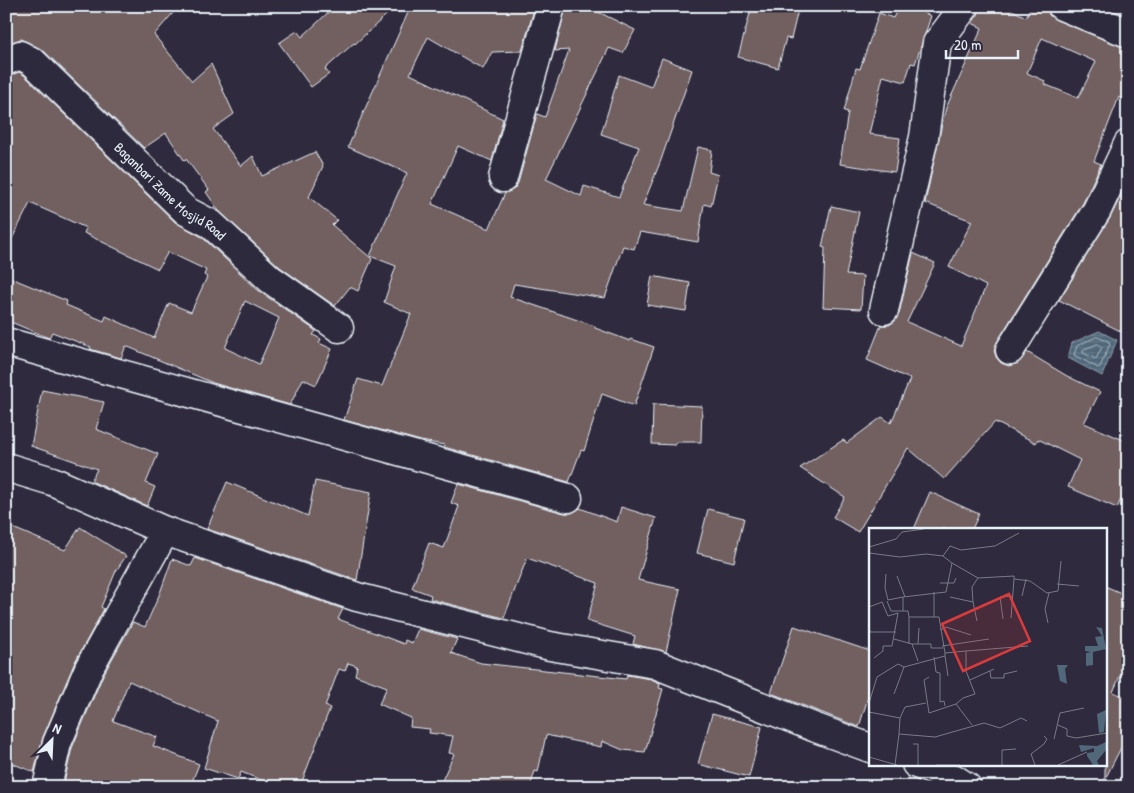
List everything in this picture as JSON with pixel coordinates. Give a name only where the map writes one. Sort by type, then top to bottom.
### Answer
[{"type":"street","points":[[503,178],[551,6]]},
{"type":"street","points":[[884,310],[924,138],[937,44],[965,6]]},
{"type":"street","points":[[1062,6],[1128,33]]},
{"type":"street","name":"Baganbari Zame Mosjid Road","points":[[6,61],[20,55],[33,62],[186,211],[210,224],[270,279],[339,328]]},
{"type":"street","points":[[1010,350],[1097,210],[1128,144]]},
{"type":"street","points":[[6,342],[568,498]]},
{"type":"street","points":[[6,467],[52,481],[165,531],[357,598],[550,646],[656,664],[869,748]]},
{"type":"street","points":[[47,787],[57,743],[89,668],[165,531]]},
{"type":"street","points":[[921,766],[952,778],[967,787]]},
{"type":"water","points":[[1099,331],[1117,340],[1102,376],[1068,358],[1072,343]]},
{"type":"building","points":[[6,6],[179,6],[154,35],[192,81],[211,64],[234,114],[213,129],[241,166],[253,156],[262,176],[315,152],[323,166],[309,197],[337,220],[332,225],[372,259],[358,291],[350,287],[335,306],[280,267],[219,211],[206,192],[209,190],[186,159],[184,160],[166,133],[144,148],[44,51],[21,39],[6,44]]},
{"type":"building","points":[[335,6],[396,6],[325,69],[329,74],[311,87],[279,43],[297,31],[302,37]]},
{"type":"building","points":[[411,6],[535,6],[522,51],[492,52],[483,69],[428,37],[410,74],[503,119],[492,161],[458,146],[432,204],[489,229],[505,193],[514,189],[518,183],[537,114],[545,117],[569,50],[555,51],[566,6],[586,6],[635,30],[623,53],[609,48],[546,179],[581,196],[584,186],[619,197],[639,147],[601,134],[619,75],[651,87],[662,58],[692,70],[661,160],[643,205],[683,211],[698,147],[712,150],[709,172],[718,175],[711,206],[704,204],[698,242],[640,232],[634,249],[623,246],[605,298],[514,284],[510,297],[595,326],[595,328],[630,341],[631,339],[654,347],[634,406],[602,394],[584,451],[581,450],[569,482],[444,447],[445,445],[421,441],[344,420],[358,379],[382,386],[411,314],[384,302],[396,266],[370,256],[407,173],[348,147]]},
{"type":"building","points":[[752,6],[799,6],[791,39],[786,38],[778,68],[738,57]]},
{"type":"building","points":[[899,6],[909,6],[931,16],[915,64],[911,63],[905,82],[883,76],[869,134],[900,138],[895,172],[840,164],[848,112],[844,111],[856,68],[860,69],[879,13],[893,18]]},
{"type":"building","points":[[980,6],[1004,6],[1026,17],[1031,6],[1047,6],[1049,15],[1056,20],[1128,48],[1128,102],[1119,97],[1094,161],[1101,164],[1083,203],[997,342],[994,350],[996,357],[1001,363],[1009,366],[1018,363],[1027,352],[1067,376],[1100,392],[1084,423],[1128,442],[1128,484],[1117,508],[1068,487],[1080,460],[1038,439],[1036,443],[995,422],[944,479],[908,448],[858,532],[833,517],[845,497],[800,468],[843,440],[847,443],[882,417],[891,423],[910,379],[867,360],[881,325],[889,325],[895,321],[899,314],[913,253],[935,263],[907,322],[961,346],[986,286],[949,267],[972,221],[925,203],[946,108],[982,28],[972,23],[978,15]],"holes":[[[1042,38],[1096,62],[1078,98],[1044,84],[1045,81],[1027,73]]]},
{"type":"building","points":[[19,72],[24,75],[175,222],[202,237],[259,291],[316,331],[313,335],[321,339],[319,343],[332,349],[316,385],[303,379],[290,405],[213,383],[126,346],[121,358],[90,349],[91,347],[52,332],[49,338],[6,320],[6,276],[67,301],[66,305],[104,321],[106,316],[154,338],[169,303],[191,312],[207,277],[204,275],[206,270],[168,252],[158,269],[84,233],[86,228],[30,203],[6,251],[7,76]],"holes":[[[245,301],[279,318],[259,364],[225,348]]]},
{"type":"building","points":[[1128,181],[1128,335],[1059,300],[1110,218]]},
{"type":"building","points":[[831,206],[859,212],[846,275],[863,276],[861,309],[823,307],[825,248],[822,247]]},
{"type":"building","points":[[652,276],[690,283],[686,311],[647,305]]},
{"type":"building","points":[[42,390],[104,402],[96,429],[158,454],[146,483],[155,487],[147,506],[91,481],[97,469],[31,446]]},
{"type":"building","points":[[653,404],[702,406],[701,442],[676,442],[675,445],[652,444]]},
{"type":"building","points":[[315,481],[371,492],[357,580],[207,529],[227,482],[308,516]]},
{"type":"building","points":[[458,484],[564,513],[572,513],[580,508],[617,522],[621,507],[656,518],[638,580],[680,589],[666,652],[633,644],[635,636],[587,621],[598,583],[527,558],[504,618],[430,599],[431,595],[412,588],[429,543],[444,548],[459,506],[451,503]]},
{"type":"building","points":[[930,492],[979,514],[972,528],[914,528]]},
{"type":"building","points":[[708,509],[744,518],[734,562],[697,553]]},
{"type":"building","points":[[6,525],[65,550],[80,527],[126,556],[116,571],[101,607],[104,609],[75,662],[43,737],[34,772],[6,761]]},
{"type":"building","points":[[195,558],[343,609],[338,619],[404,644],[405,640],[412,643],[418,629],[457,639],[451,653],[481,663],[626,679],[627,675],[651,679],[660,683],[659,688],[663,689],[645,752],[623,750],[602,741],[601,747],[546,735],[538,772],[535,771],[530,787],[439,787],[454,754],[449,753],[453,736],[429,733],[430,729],[410,727],[411,718],[379,704],[387,687],[355,675],[357,666],[348,663],[345,671],[339,669],[325,706],[330,708],[300,787],[279,787],[241,772],[238,779],[204,768],[218,721],[129,681],[113,721],[157,737],[153,746],[199,764],[190,787],[72,787],[64,783],[72,748],[103,675],[133,622],[145,627],[172,559],[191,566]]},
{"type":"building","points":[[1106,586],[1128,596],[1128,658],[1113,692],[1128,698],[1128,734],[1105,779]]},
{"type":"building","points":[[794,626],[869,651],[869,694],[859,727],[771,693]]},
{"type":"building","points":[[712,714],[762,727],[749,777],[698,764]]}]
